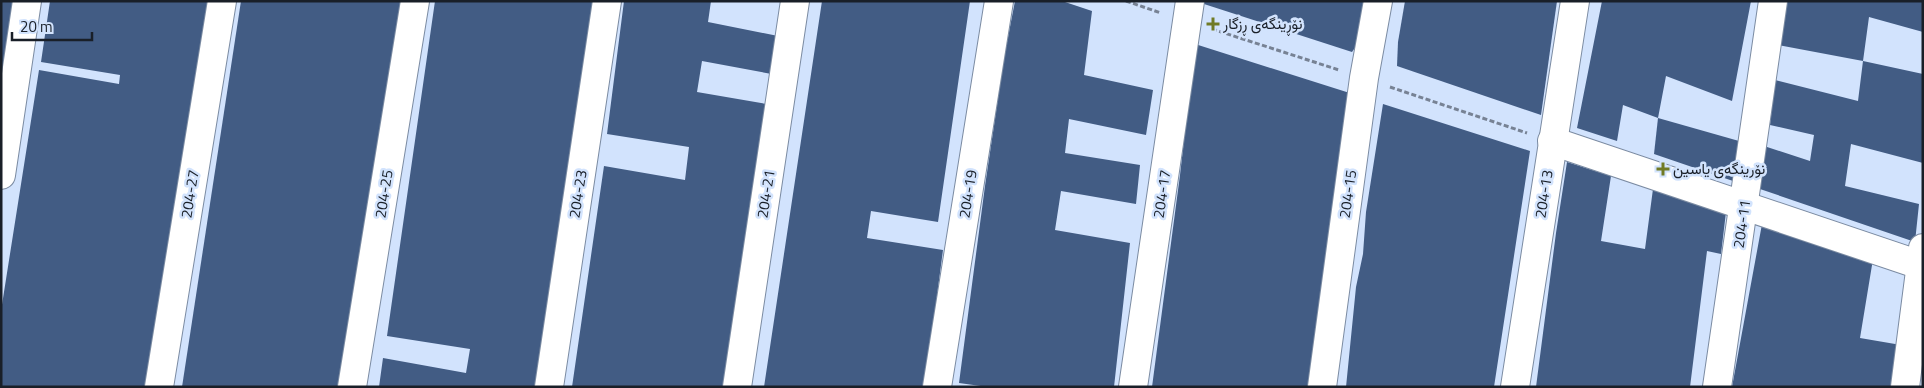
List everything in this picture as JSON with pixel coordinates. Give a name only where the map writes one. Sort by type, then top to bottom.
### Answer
[{"type":"street","points":[[1,174],[27,1]]},
{"type":"street","name":"204-27","points":[[159,387],[222,1]]},
{"type":"street","name":"204-25","points":[[352,387],[415,1]]},
{"type":"street","name":"204-23","points":[[548,387],[607,1]]},
{"type":"street","name":"204-21","points":[[737,387],[796,1]]},
{"type":"street","name":"204-19","points":[[937,387],[999,1]]},
{"type":"street","name":"204-15","points":[[1322,387],[1364,78],[1378,1]]},
{"type":"street","name":"204-13","points":[[1515,387],[1575,1]]},
{"type":"street","name":"204-11","points":[[1717,387],[1773,1]]},
{"type":"street","name":"204-17","points":[[1133,387],[1189,11]]},
{"type":"street","points":[[1552,141],[1922,260],[1905,387]]},
{"type":"path","points":[[1126,1],[1189,11],[1364,78],[1552,141]]},
{"type":"building","points":[[1,1],[13,1],[2,73],[1,73]]},
{"type":"building","points":[[50,1],[211,1],[152,387],[1,387],[1,311],[39,70],[119,84],[120,75],[41,62]]},
{"type":"building","points":[[241,1],[402,1],[339,387],[182,387]]},
{"type":"building","points":[[435,1],[601,1],[541,387],[379,387],[383,358],[466,373],[470,349],[387,336]]},
{"type":"building","points":[[624,1],[711,1],[708,22],[783,37],[777,75],[702,61],[697,92],[772,105],[733,387],[572,387],[604,166],[685,180],[689,147],[607,134]]},
{"type":"building","points":[[822,1],[970,1],[938,222],[871,211],[867,238],[943,250],[925,387],[764,387]]},
{"type":"building","points":[[1015,1],[1062,1],[1092,11],[1084,75],[1153,90],[1146,135],[1069,119],[1065,153],[1140,165],[1136,204],[1061,191],[1055,230],[1130,243],[1114,387],[988,387],[959,383],[985,186],[1004,58]]},
{"type":"building","points":[[1204,1],[1372,1],[1367,30],[1352,52],[1204,4]]},
{"type":"building","points":[[1405,1],[1557,1],[1541,115],[1397,66],[1398,42]]},
{"type":"building","points":[[1602,1],[1751,1],[1732,101],[1666,76],[1658,118],[1623,105],[1617,141],[1577,128]]},
{"type":"building","points":[[1787,1],[1923,1],[1923,32],[1869,17],[1863,61],[1778,45]]},
{"type":"building","points":[[1195,44],[1356,95],[1313,387],[1152,387]]},
{"type":"building","points":[[1863,61],[1923,74],[1923,163],[1851,144],[1845,186],[1919,204],[1915,242],[1757,188],[1764,146],[1810,161],[1814,135],[1770,125],[1775,80],[1858,101]]},
{"type":"building","points":[[1383,104],[1530,151],[1494,387],[1346,387],[1356,287],[1363,254],[1366,212]]},
{"type":"building","points":[[1658,118],[1739,141],[1733,181],[1654,154]]},
{"type":"building","points":[[1567,162],[1611,176],[1601,241],[1645,249],[1653,189],[1726,212],[1721,254],[1707,251],[1690,387],[1536,387]]},
{"type":"building","points":[[1762,224],[1873,259],[1860,338],[1901,345],[1894,387],[1732,387]]},
{"type":"place","name":"نۆڕینگەی ڕزگار","points":[[1213,24]]},
{"type":"place","name":"نۆرینگەی یاسین","points":[[1663,169]]}]
